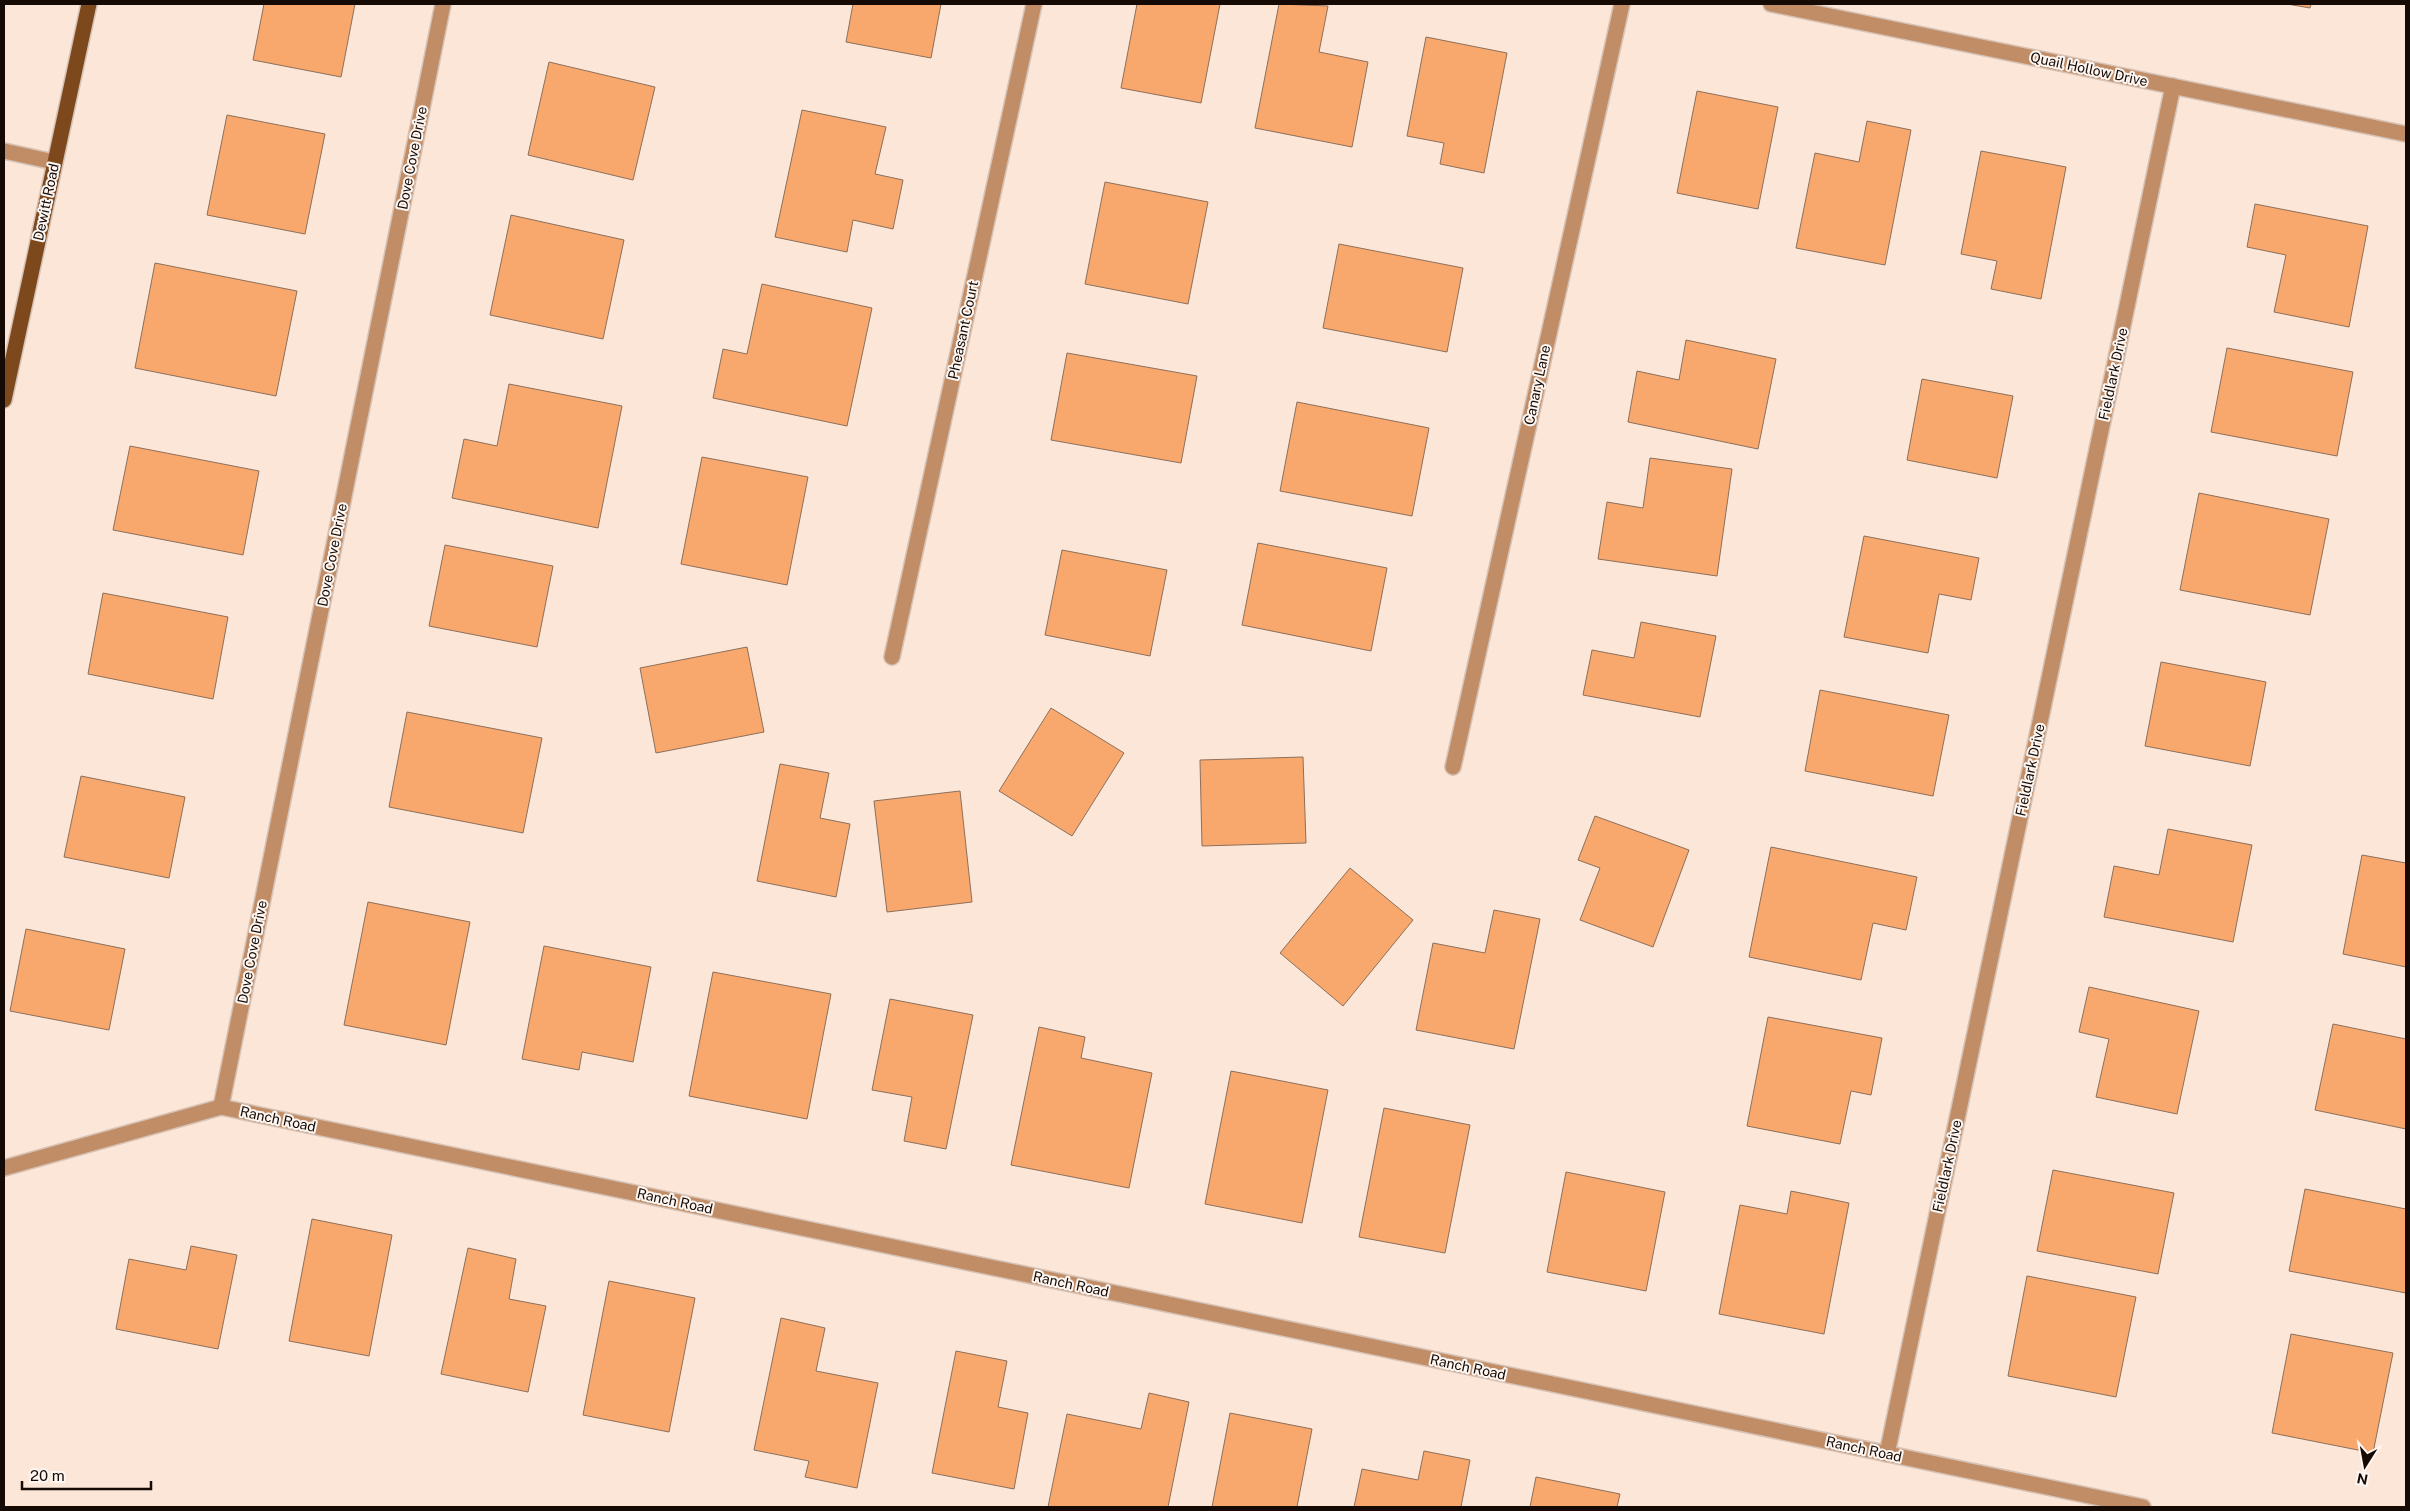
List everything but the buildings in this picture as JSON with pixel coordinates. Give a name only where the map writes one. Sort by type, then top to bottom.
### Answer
[{"type":"main road","name":"Dewitt Road","points":[[4,400],[89,4]]},
{"type":"street","name":"Dove Cove Drive","points":[[221,1107],[444,4]]},
{"type":"street","name":"Pheasant Court","points":[[892,657],[1034,4]]},
{"type":"street","name":"Canary Lane","points":[[1453,767],[1622,4]]},
{"type":"street","name":"Quail Hollow Drive","points":[[1771,4],[2406,134]]},
{"type":"street","name":"Fieldlark Drive","points":[[1887,1454],[2173,86]]},
{"type":"street","points":[[4,151],[54,162]]},
{"type":"street","name":"Ranch Road","points":[[4,1168],[221,1107],[2142,1507]]}]
